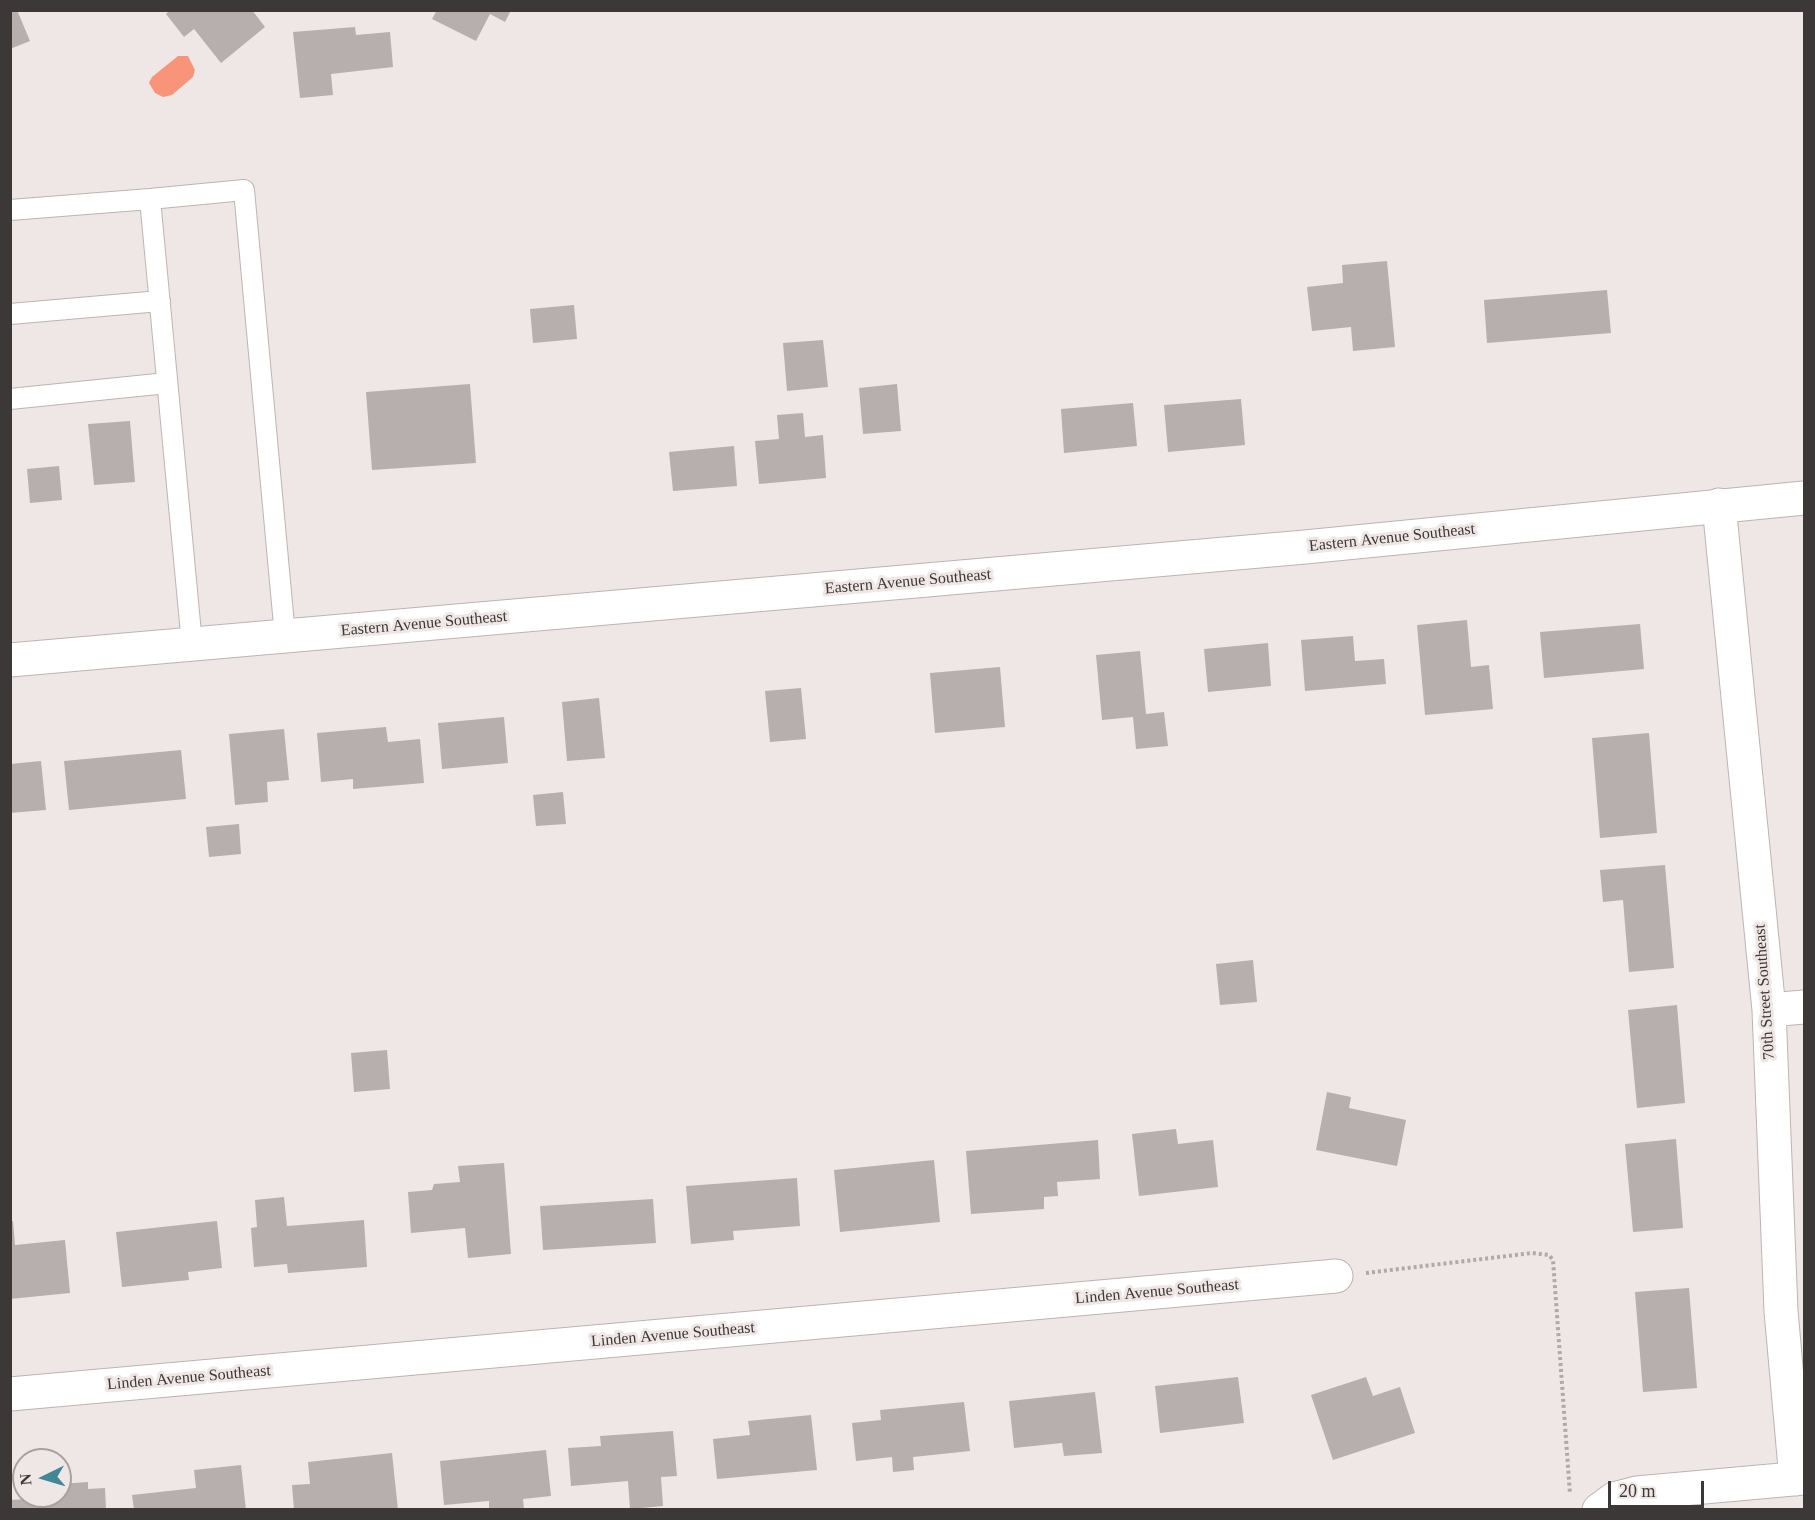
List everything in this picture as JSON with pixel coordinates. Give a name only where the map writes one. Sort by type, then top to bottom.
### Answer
[{"type":"street","name":"Eastern Avenue Southeast","points":[[10,660],[1305,547],[1804,498]]},
{"type":"street","name":"70th Street Southeast","points":[[1719,505],[1769,1010],[1781,1311],[1800,1479]]},
{"type":"street","points":[[1769,1010],[1804,1007]]},
{"type":"street","name":"Linden Avenue Southeast","points":[[10,1394],[1336,1276]]},
{"type":"street","points":[[1584,1504],[1636,1492],[1800,1479]]},
{"type":"lane","points":[[10,210],[244,190],[285,636]]},
{"type":"lane","points":[[150,199],[192,644]]},
{"type":"lane","points":[[10,314],[159,302]]},
{"type":"lane","points":[[10,399],[167,383]]},
{"type":"path","points":[[1336,1276],[1532,1253],[1549,1255],[1553,1260],[1584,1504]]},
{"type":"shaded area","points":[[178,56],[188,56],[195,70],[193,77],[172,95],[163,97],[155,93],[149,83],[152,77]]},
{"type":"building","points":[[10,10],[17,10],[30,41],[10,49]]},
{"type":"building","points":[[170,10],[252,10],[265,27],[221,63],[194,29],[184,37],[166,14]]},
{"type":"building","points":[[437,10],[511,10],[505,22],[490,14],[476,41],[432,19]]},
{"type":"building","points":[[355,27],[356,35],[390,32],[393,67],[331,74],[333,95],[300,98],[293,32]]},
{"type":"building","points":[[1387,261],[1395,347],[1353,351],[1351,327],[1312,331],[1307,287],[1343,283],[1342,265]]},
{"type":"building","points":[[1607,290],[1611,333],[1487,343],[1484,300]]},
{"type":"building","points":[[574,305],[577,339],[533,343],[530,309]]},
{"type":"building","points":[[823,340],[828,387],[787,391],[783,343]]},
{"type":"building","points":[[470,384],[476,463],[372,470],[366,392]]},
{"type":"building","points":[[897,384],[901,431],[863,434],[859,388]]},
{"type":"building","points":[[1241,399],[1245,445],[1168,452],[1164,405]]},
{"type":"building","points":[[1133,403],[1137,446],[1064,453],[1061,409]]},
{"type":"building","points":[[803,413],[805,437],[823,435],[826,478],[759,484],[755,441],[779,439],[777,415]]},
{"type":"building","points":[[130,421],[135,482],[94,485],[88,424]]},
{"type":"building","points":[[734,446],[737,486],[673,491],[669,452]]},
{"type":"building","points":[[59,466],[62,500],[30,503],[27,469]]},
{"type":"building","points":[[1467,620],[1471,667],[1489,665],[1493,709],[1425,715],[1417,625]]},
{"type":"building","points":[[1640,624],[1644,669],[1544,678],[1540,632]]},
{"type":"building","points":[[1353,636],[1355,661],[1384,659],[1386,684],[1305,691],[1301,640]]},
{"type":"building","points":[[1268,643],[1271,686],[1208,692],[1204,649]]},
{"type":"building","points":[[1140,651],[1146,714],[1164,712],[1168,746],[1136,749],[1133,717],[1102,720],[1096,655]]},
{"type":"building","points":[[1000,667],[1005,727],[935,733],[930,673]]},
{"type":"building","points":[[801,688],[806,739],[770,742],[765,691]]},
{"type":"building","points":[[599,698],[605,758],[567,761],[562,702]]},
{"type":"building","points":[[504,717],[508,763],[442,769],[438,723]]},
{"type":"building","points":[[386,727],[388,742],[420,739],[424,783],[353,789],[353,779],[321,782],[317,733]]},
{"type":"building","points":[[284,729],[289,780],[267,782],[268,802],[235,805],[229,734]]},
{"type":"building","points":[[1649,733],[1657,833],[1600,838],[1592,738]]},
{"type":"building","points":[[181,750],[186,799],[69,810],[64,761]]},
{"type":"building","points":[[41,761],[46,810],[10,813],[10,764]]},
{"type":"building","points":[[563,792],[566,824],[536,826],[533,795]]},
{"type":"building","points":[[239,824],[241,854],[209,857],[206,827]]},
{"type":"building","points":[[1665,865],[1674,968],[1629,972],[1623,900],[1603,902],[1600,870]]},
{"type":"building","points":[[1253,960],[1257,1002],[1220,1005],[1216,964]]},
{"type":"building","points":[[1677,1005],[1685,1103],[1637,1108],[1628,1010]]},
{"type":"building","points":[[387,1050],[390,1089],[354,1092],[351,1053]]},
{"type":"building","points":[[1327,1092],[1351,1097],[1349,1108],[1406,1120],[1397,1166],[1316,1150]]},
{"type":"building","points":[[1176,1129],[1178,1144],[1213,1140],[1218,1187],[1139,1196],[1132,1134]]},
{"type":"building","points":[[1676,1139],[1683,1228],[1633,1232],[1625,1144]]},
{"type":"building","points":[[1098,1140],[1100,1179],[1057,1182],[1058,1196],[1044,1197],[1044,1209],[971,1214],[966,1151]]},
{"type":"building","points":[[934,1160],[940,1222],[840,1232],[834,1170]]},
{"type":"building","points":[[504,1163],[511,1254],[468,1258],[465,1228],[411,1233],[408,1192],[432,1190],[434,1184],[460,1182],[458,1166]]},
{"type":"building","points":[[797,1178],[800,1226],[733,1231],[734,1240],[691,1244],[686,1186]]},
{"type":"building","points":[[284,1197],[287,1226],[364,1220],[367,1267],[288,1273],[287,1264],[254,1267],[251,1228],[257,1227],[255,1200]]},
{"type":"building","points":[[653,1199],[656,1243],[543,1250],[540,1206]]},
{"type":"building","points":[[10,1221],[13,1221],[15,1245],[65,1240],[70,1293],[10,1299]]},
{"type":"building","points":[[217,1221],[222,1268],[188,1272],[189,1280],[122,1287],[116,1232]]},
{"type":"building","points":[[1689,1288],[1697,1388],[1643,1392],[1635,1292]]},
{"type":"building","points":[[1238,1377],[1244,1423],[1160,1433],[1155,1386]]},
{"type":"building","points":[[1366,1377],[1373,1396],[1400,1387],[1415,1433],[1333,1460],[1311,1395]]},
{"type":"building","points":[[1095,1392],[1102,1453],[1064,1456],[1062,1443],[1014,1448],[1009,1401]]},
{"type":"building","points":[[964,1402],[970,1451],[913,1457],[914,1470],[893,1472],[892,1457],[856,1461],[852,1423],[881,1420],[880,1410]]},
{"type":"building","points":[[811,1415],[817,1470],[717,1479],[713,1439],[750,1435],[748,1421]]},
{"type":"building","points":[[673,1431],[677,1476],[661,1477],[663,1506],[630,1509],[628,1481],[571,1486],[568,1448],[601,1446],[600,1436]]},
{"type":"building","points":[[546,1450],[551,1496],[523,1499],[524,1510],[489,1510],[489,1501],[444,1505],[440,1461]]},
{"type":"building","points":[[392,1453],[398,1510],[294,1510],[292,1485],[310,1484],[308,1462]]},
{"type":"building","points":[[241,1465],[246,1510],[134,1510],[132,1495],[196,1488],[194,1470]]},
{"type":"building","points":[[88,1482],[88,1489],[105,1488],[106,1510],[10,1510],[10,1500],[12,1500],[12,1508],[72,1508],[72,1483]]}]
